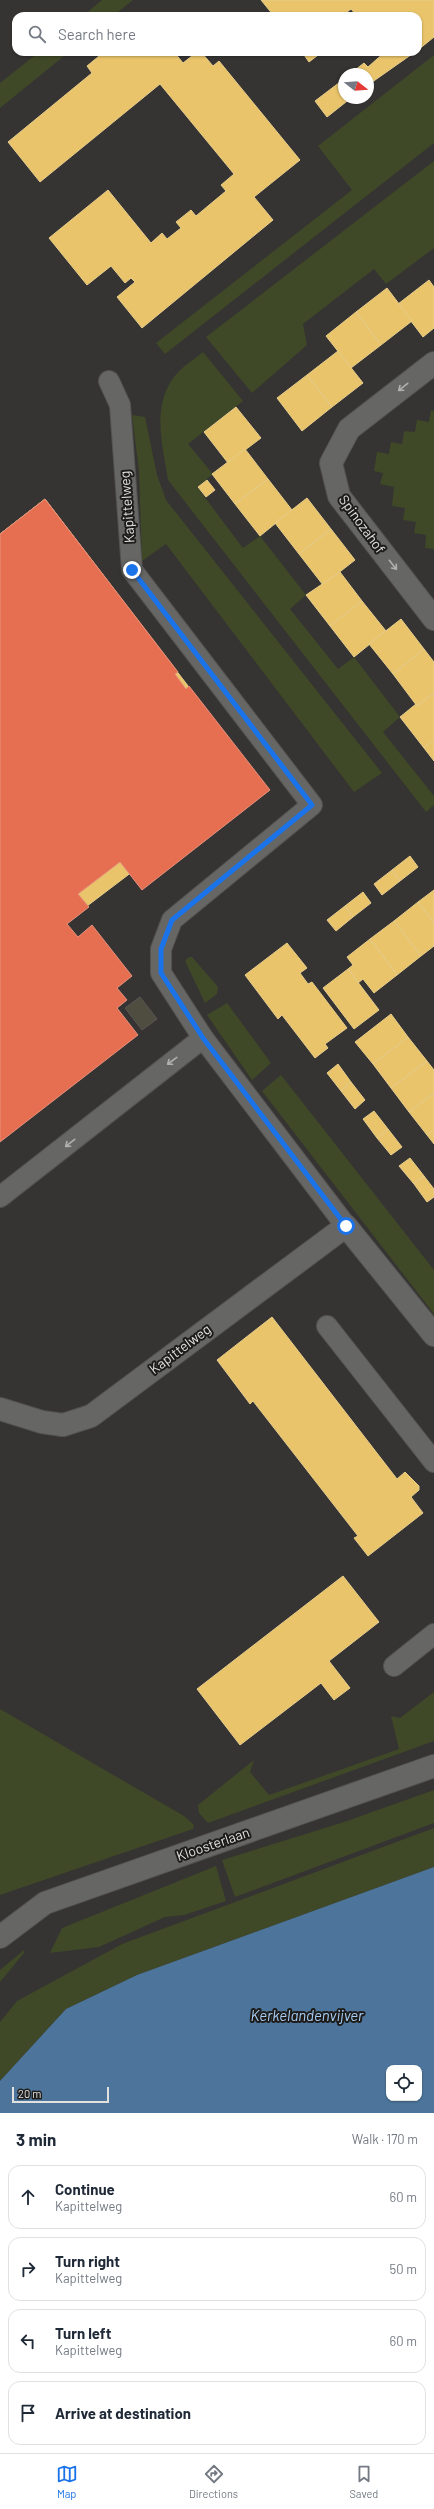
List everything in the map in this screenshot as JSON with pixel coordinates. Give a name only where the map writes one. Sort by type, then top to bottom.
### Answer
[{"type":"street","name":"Spinozahof","points":[[434,363],[349,429],[331,463],[339,496],[434,619]]},
{"type":"street","name":"Kapittelweg","points":[[0,1409],[42,1422],[63,1426],[90,1416],[346,1226],[434,1335]]},
{"type":"street","name":"Kloosterlaan","points":[[0,1937],[45,1903],[434,1766]]},
{"type":"lane","name":"Kapittelweg","points":[[108,380],[120,405],[132,570],[312,805],[172,920],[161,949],[161,973],[203,1038],[346,1226]]},
{"type":"lane","points":[[0,1197],[203,1038]]},
{"type":"lane","points":[[327,1326],[434,1462]]},
{"type":"lane","points":[[394,1666],[434,1634]]},
{"type":"green space","points":[[102,0],[133,0],[118,12],[88,12]]},
{"type":"green space","points":[[434,55],[434,143],[165,354],[156,343],[352,190],[318,146],[372,104],[374,104],[374,102]]},
{"type":"green space","points":[[34,56],[64,56],[0,108],[0,83]]},
{"type":"green space","points":[[434,161],[434,248],[386,284],[374,269],[303,324],[307,345],[252,393],[206,337]]},
{"type":"green space","points":[[203,352],[243,401],[188,444],[213,474],[197,487],[243,548],[260,536],[306,595],[290,609],[338,669],[354,657],[400,717],[383,732],[434,796],[434,805],[426,812],[168,480],[160,423],[164,396],[170,383],[179,371]]},
{"type":"green space","points":[[431,410],[434,411],[434,549],[425,548],[426,535],[414,533],[416,522],[403,520],[405,508],[392,506],[394,487],[380,484],[383,473],[374,471],[377,452],[389,454],[391,442],[402,444],[404,431],[415,432],[417,420],[429,422]]},
{"type":"green space","points":[[132,415],[145,417],[157,475],[166,500],[382,773],[354,792],[166,544],[142,561],[139,471]]},
{"type":"green space","points":[[189,957],[192,957],[218,987],[217,994],[205,1003],[185,961]]},
{"type":"green space","points":[[227,1003],[271,1063],[252,1080],[207,1015]]},
{"type":"green space","points":[[281,1075],[434,1270],[434,1314],[262,1091]]},
{"type":"green space","points":[[434,1692],[434,1741],[208,1823],[199,1813],[198,1805],[254,1760],[250,1772],[269,1795],[399,1749],[391,1716],[400,1718]]},
{"type":"green space","points":[[0,1709],[184,1816],[194,1825],[193,1829],[0,1895]]},
{"type":"green space","points":[[434,1790],[434,1823],[235,1897],[222,1860],[344,1822]]},
{"type":"green space","points":[[434,1828],[434,1867],[137,1975],[66,2009],[0,2081],[0,2022],[17,2001],[122,1944]]},
{"type":"green space","points":[[216,1866],[226,1901],[184,1915],[165,1917],[99,1947],[50,1953],[62,1928]]},
{"type":"green space","points":[[24,1950],[24,1953],[0,1982],[0,1970]]},
{"type":"water","name":"Kerkelandenvijver","points":[[434,1867],[434,2113],[0,2113],[0,2081],[66,2009],[137,1975]]},
{"type":"building: Homes","points":[[261,0],[434,0],[434,37],[422,47],[422,12],[354,12],[351,9],[347,12],[271,12]]},
{"type":"building: Homes","points":[[99,56],[177,56],[183,63],[192,56],[204,56],[213,66],[219,61],[300,160],[254,197],[273,220],[142,328],[117,297],[135,282],[131,278],[125,283],[111,266],[87,285],[49,238],[108,190],[151,243],[162,233],[167,239],[181,228],[176,222],[191,210],[196,216],[226,191],[221,185],[234,174],[160,84],[40,182],[8,142],[92,73],[87,66]]},
{"type":"building: Homes","points":[[305,56],[317,56],[309,62]]},
{"type":"building: Homes","points":[[380,56],[409,56],[374,81],[374,68],[358,68],[364,63],[368,67]]},
{"type":"building: Homes","points":[[338,84],[338,104],[343,104],[327,117],[315,101]]},
{"type":"building: Homes","points":[[429,280],[434,287],[434,328],[423,337],[398,304]]},
{"type":"building: Homes","points":[[387,288],[412,321],[381,345],[356,312]]},
{"type":"building: Homes","points":[[356,312],[381,345],[351,368],[326,336]]},
{"type":"building: Homes","points":[[338,351],[363,383],[332,407],[307,375]]},
{"type":"building: Homes","points":[[307,375],[332,407],[302,431],[277,398]]},
{"type":"building: Homes","points":[[236,407],[261,438],[228,463],[204,432]]},
{"type":"building: Homes","points":[[245,449],[268,479],[235,504],[212,474]]},
{"type":"building: Homes","points":[[268,479],[292,510],[260,536],[235,504]]},
{"type":"building: Homes","points":[[207,480],[215,490],[206,497],[198,487]]},
{"type":"building: Homes","points":[[307,498],[331,529],[299,554],[275,523]]},
{"type":"building: Homes","points":[[45,499],[231,742],[173,786],[199,821],[49,935],[0,869],[0,855],[153,735],[150,732],[147,735],[140,726],[147,721],[134,704],[130,707],[0,539],[0,534]]},
{"type":"building: Homes","points":[[331,529],[355,560],[323,585],[299,554]]},
{"type":"building: Homes","points":[[340,572],[362,601],[330,626],[306,595]]},
{"type":"building: Homes","points":[[362,601],[386,631],[354,657],[330,626]]},
{"type":"building: Homes","points":[[401,619],[424,649],[393,674],[369,644]]},
{"type":"building: Homes","points":[[424,649],[434,662],[434,693],[417,706],[393,674]]},
{"type":"building: Homes","points":[[434,693],[434,740],[424,748],[400,717],[416,704],[417,706]]},
{"type":"building: Homes","points":[[434,740],[434,761],[424,748]]},
{"type":"building: Homes","points":[[410,856],[418,867],[400,881],[392,870]]},
{"type":"building: Homes","points":[[392,870],[400,881],[382,895],[374,884]]},
{"type":"building: Homes","points":[[434,890],[434,923],[418,902]]},
{"type":"building: Homes","points":[[363,892],[371,903],[353,917],[345,906]]},
{"type":"building: Homes","points":[[418,902],[434,923],[434,946],[421,956],[394,921]]},
{"type":"building: Homes","points":[[345,906],[353,917],[336,931],[327,920]]},
{"type":"building: Homes","points":[[394,921],[421,956],[397,975],[370,939]]},
{"type":"building: Homes","points":[[370,939],[397,975],[374,993],[363,979],[358,983],[348,969],[353,965],[347,957]]},
{"type":"building: Homes","points":[[287,943],[307,968],[300,973],[308,984],[312,982],[347,1028],[325,1044],[328,1048],[315,1058],[282,1015],[278,1019],[245,975]]},
{"type":"building: Homes","points":[[348,969],[379,1010],[354,1029],[323,988]]},
{"type":"building: Homes","points":[[391,1014],[408,1037],[373,1064],[355,1042]]},
{"type":"building: Homes","points":[[408,1037],[427,1061],[391,1088],[373,1064]]},
{"type":"building: Homes","points":[[427,1061],[434,1070],[434,1093],[409,1112],[391,1088]]},
{"type":"building: Homes","points":[[338,1064],[351,1082],[341,1091],[327,1073]]},
{"type":"building: Homes","points":[[351,1082],[365,1100],[355,1109],[341,1091]]},
{"type":"building: Homes","points":[[434,1093],[434,1130],[427,1135],[409,1112]]},
{"type":"building: Homes","points":[[374,1111],[388,1129],[377,1138],[363,1119]]},
{"type":"building: Homes","points":[[388,1129],[402,1147],[391,1155],[377,1138]]},
{"type":"building: Homes","points":[[434,1130],[434,1144],[427,1135]]},
{"type":"building: Homes","points":[[410,1158],[424,1176],[414,1184],[399,1166]]},
{"type":"building: Homes","points":[[424,1176],[434,1189],[434,1197],[427,1202],[414,1184]]},
{"type":"building: Homes","points":[[272,1317],[397,1479],[405,1472],[419,1486],[419,1490],[411,1497],[423,1513],[368,1556],[354,1538],[358,1536],[253,1401],[250,1404],[217,1360]]},
{"type":"building: Homes","points":[[343,1576],[379,1622],[329,1661],[350,1688],[334,1700],[321,1683],[240,1745],[197,1689]]},
{"type":"building: Shops","points":[[45,499],[178,672],[175,674],[186,689],[189,686],[270,790],[142,890],[120,862],[78,894],[89,907],[67,924],[78,937],[92,925],[132,976],[117,988],[127,1000],[117,1008],[138,1035],[0,1142],[0,534]]},
{"type":"building: Other","points":[[140,997],[157,1019],[142,1030],[125,1008]]},
{"type":"route","points":[[132,570],[312,805],[172,920],[161,949],[161,973],[203,1038],[346,1226]]}]
